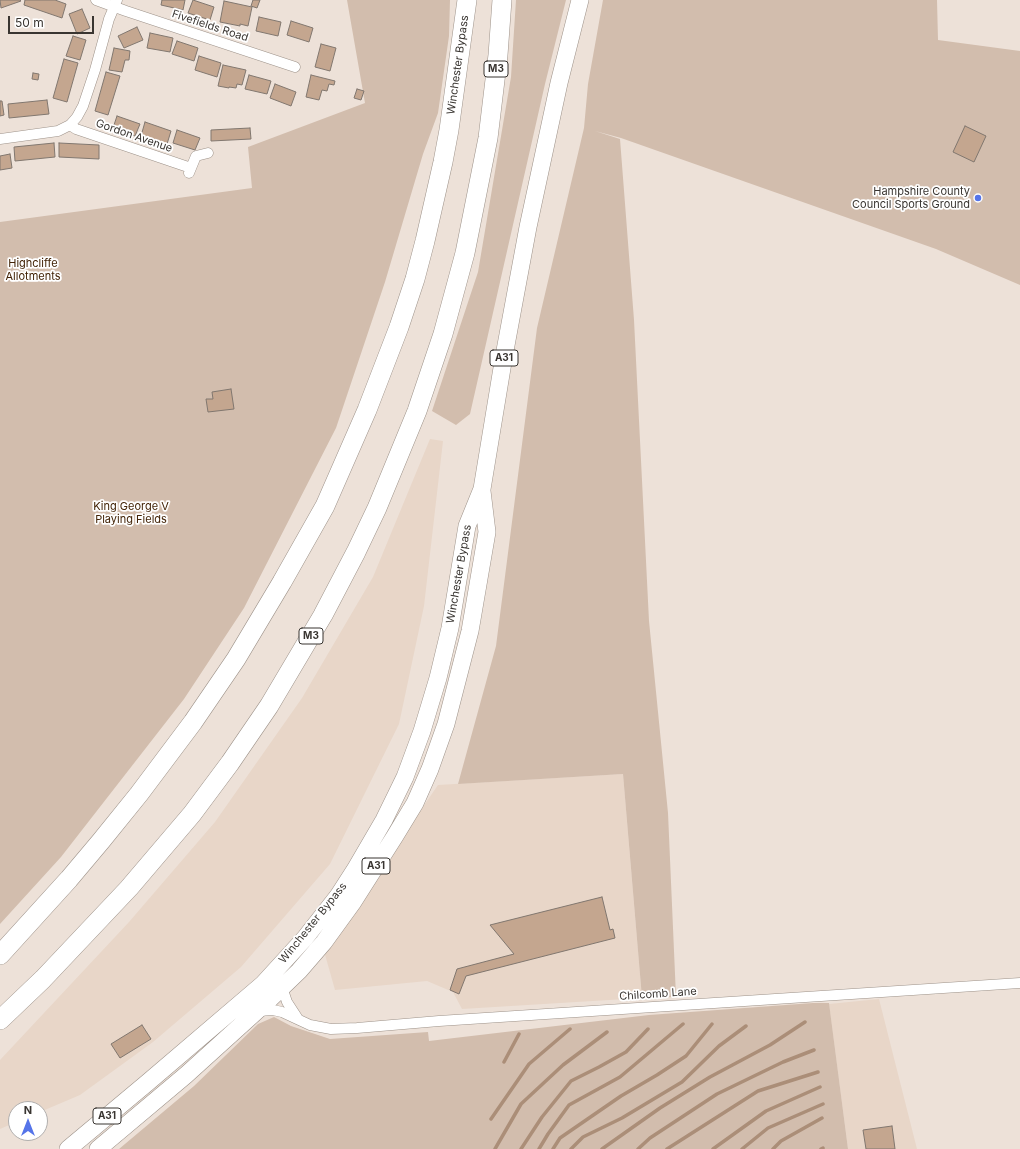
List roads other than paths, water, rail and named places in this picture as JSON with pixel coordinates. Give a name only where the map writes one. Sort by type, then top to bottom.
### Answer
[{"type":"highway","name":"Winchester Bypass","points":[[0,955],[92,852],[139,794],[193,722],[236,659],[286,576],[325,506],[367,410],[415,279],[425,241],[449,130],[467,0]]},
{"type":"highway","name":"M3","points":[[0,1020],[43,979],[128,888],[192,814],[230,763],[269,706],[323,615],[356,552],[377,508],[417,411],[432,369],[465,253],[488,138],[498,55],[502,0]]},
{"type":"highway","name":"A31","points":[[482,489],[505,348],[533,200],[580,0]]},
{"type":"highway","name":"Winchester Bypass","points":[[98,1149],[186,1075],[299,971],[324,942],[353,902],[415,803],[430,770],[446,724],[470,631],[487,532],[482,489]]},
{"type":"highway","name":"Winchester Bypass","points":[[68,1149],[263,984],[304,938],[338,896],[356,868],[384,820],[405,777],[422,732],[438,678],[450,628],[467,526],[482,489]]},
{"type":"street","name":"Fivefields Road","points":[[96,0],[116,4],[295,67]]},
{"type":"street","points":[[0,140],[58,131],[70,125],[77,117],[83,106],[109,19],[116,4]]},
{"type":"street","name":"Gordon Avenue","points":[[70,125],[76,129],[190,171],[196,156],[208,154]]},
{"type":"street","name":"Chilcomb Lane","points":[[258,1010],[273,1010],[282,1012],[310,1025],[331,1029],[1020,983]]},
{"type":"street","points":[[284,986],[284,993],[287,1002],[300,1021]]},
{"type":"waterway","points":[[602,1149],[660,1108],[710,1077],[770,1045],[805,1022]]},
{"type":"waterway","points":[[539,1149],[569,1105],[620,1077],[683,1024]]},
{"type":"waterway","points":[[553,1149],[560,1138],[621,1096],[686,1056],[712,1024]]},
{"type":"waterway","points":[[571,1149],[583,1137],[622,1118],[682,1082],[719,1046],[746,1026]]},
{"type":"waterway","points":[[491,1119],[529,1064],[570,1029]]},
{"type":"waterway","points":[[521,1149],[542,1117],[571,1081],[626,1052],[648,1029]]},
{"type":"waterway","points":[[495,1149],[521,1104],[563,1065],[607,1032]]},
{"type":"waterway","points":[[504,1062],[519,1034]]},
{"type":"waterway","points":[[638,1149],[650,1138],[717,1094],[783,1062],[814,1050]]},
{"type":"waterway","points":[[667,1149],[758,1091],[818,1072]]},
{"type":"waterway","points":[[713,1149],[766,1111],[820,1087]]},
{"type":"waterway","points":[[742,1149],[768,1128],[823,1104]]},
{"type":"waterway","points":[[773,1149],[781,1141],[822,1118]]},
{"type":"place","name":"Hampshire County Council Sports Ground","points":[[978,198]]},
{"type":"park label","name":"Highcliffe Allotments","points":[[33,270]]},
{"type":"park label","name":"King George V Playing Fields","points":[[131,513]]}]
